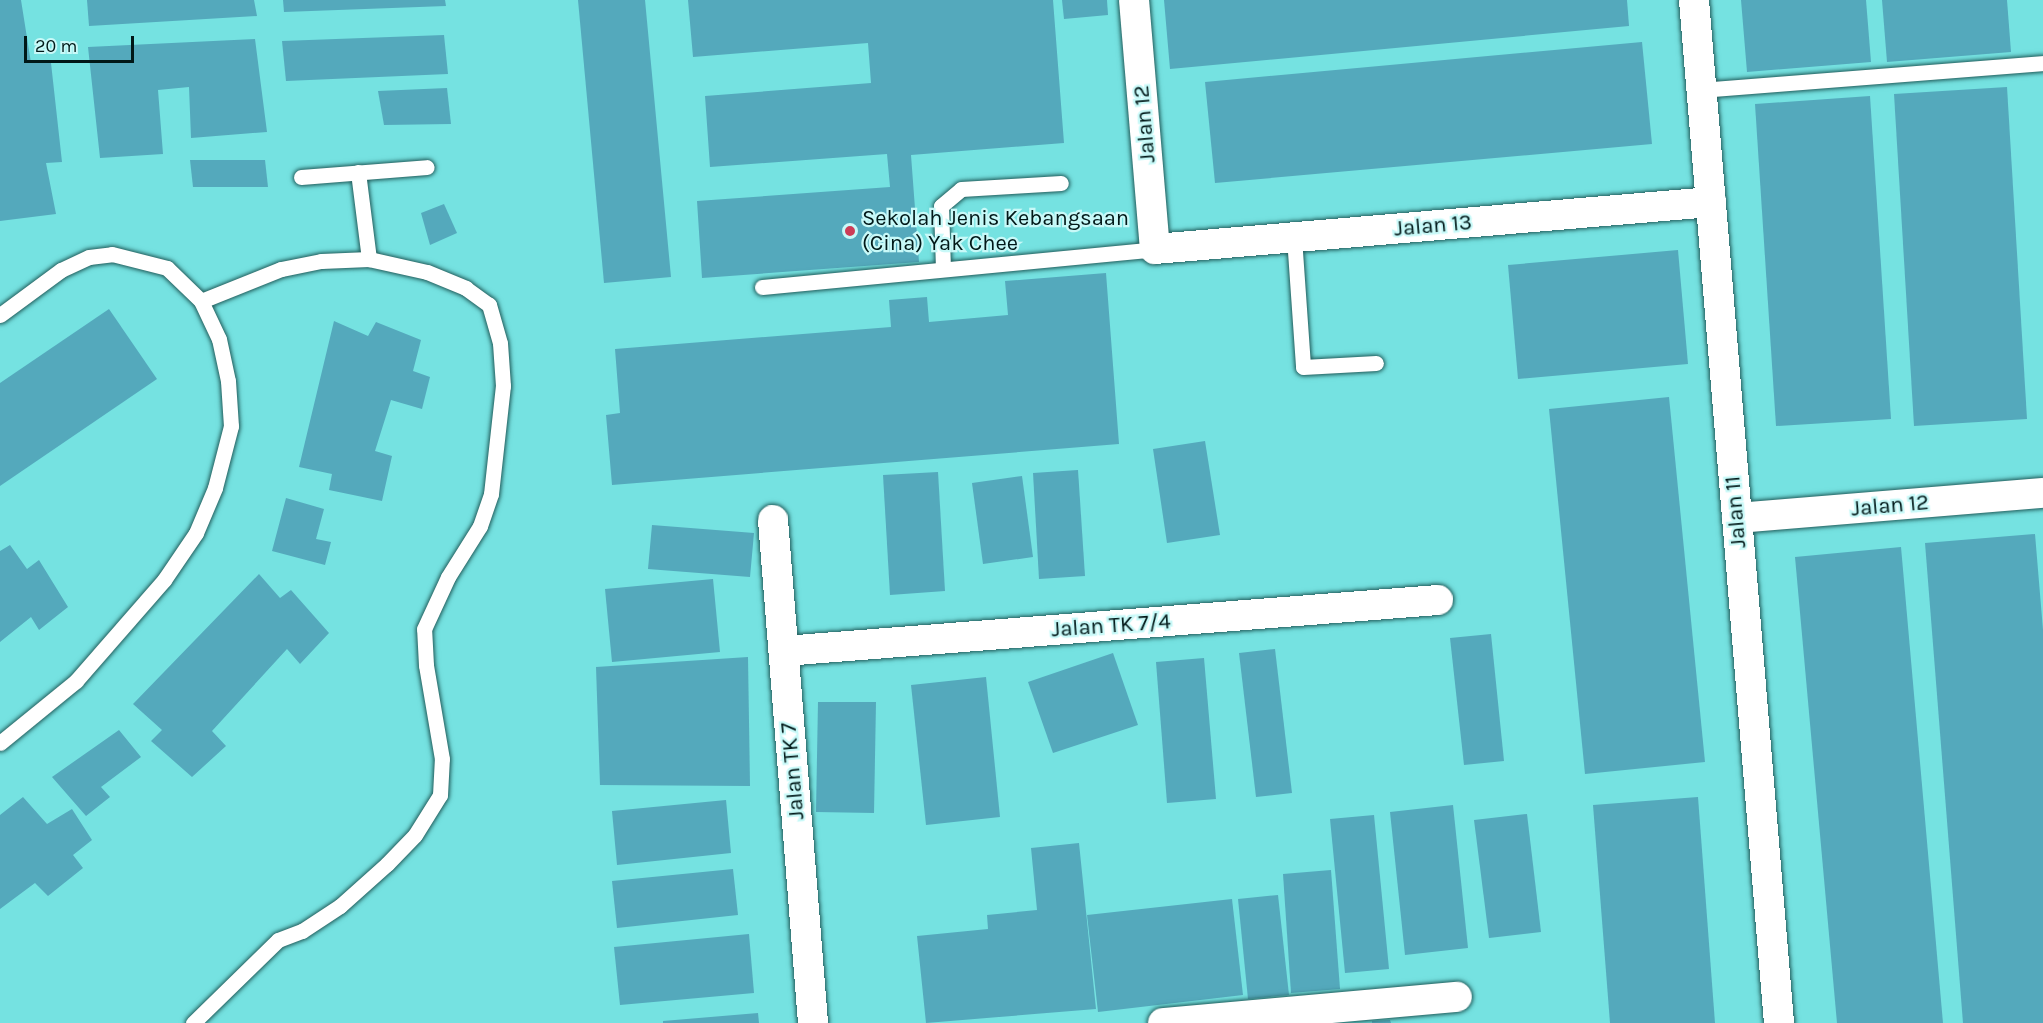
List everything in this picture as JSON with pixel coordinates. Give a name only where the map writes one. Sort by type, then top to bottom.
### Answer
[{"type":"street","name":"Jalan 12","points":[[1134,0],[1155,249]]},
{"type":"street","name":"Jalan 11","points":[[1694,0],[1779,1023]]},
{"type":"street","name":"Jalan 13","points":[[1155,249],[1711,201]]},
{"type":"street","name":"Jalan 12","points":[[1737,518],[2043,493]]},
{"type":"street","name":"Jalan TK 7","points":[[773,520],[813,1023]]},
{"type":"street","name":"Jalan TK 7/4","points":[[784,651],[1438,600]]},
{"type":"street","points":[[1163,1023],[1457,997]]},
{"type":"lane","points":[[1701,90],[2043,63]]},
{"type":"lane","points":[[301,177],[427,167]]},
{"type":"lane","points":[[358,172],[369,259]]},
{"type":"lane","points":[[943,269],[941,206],[961,189],[1061,183]]},
{"type":"lane","points":[[1294,237],[1303,367],[1376,363]]},
{"type":"lane","points":[[762,287],[1155,249]]},
{"type":"lane","points":[[0,315],[61,270],[89,258],[112,254],[167,268],[201,301],[219,339],[228,381],[231,426],[215,488],[196,533],[117,639],[76,681],[0,743]]},
{"type":"lane","points":[[193,1023],[278,940],[302,931],[340,906],[387,864],[415,835],[440,795],[442,759],[426,665],[424,629],[448,577],[480,526],[491,494],[502,386],[500,343],[489,305],[466,288],[427,272],[369,259],[321,261],[281,269],[201,301]]},
{"type":"building","points":[[0,0],[21,0],[31,63],[51,63],[62,162],[46,163],[56,214],[0,221]]},
{"type":"building","points":[[87,0],[254,0],[257,16],[89,26]]},
{"type":"building","points":[[283,0],[445,0],[446,6],[284,12]]},
{"type":"building","points":[[578,0],[645,0],[671,277],[604,283]]},
{"type":"building","points":[[688,0],[1053,0],[1064,143],[911,155],[919,262],[702,278],[697,201],[890,187],[887,154],[710,167],[705,96],[871,83],[868,43],[693,57]]},
{"type":"building","points":[[1062,0],[1107,0],[1108,15],[1064,19]]},
{"type":"building","points":[[1164,0],[1627,0],[1629,26],[1170,69]]},
{"type":"building","points":[[1741,0],[1866,0],[1871,62],[1747,72]]},
{"type":"building","points":[[1882,0],[2007,0],[2011,52],[1887,62]]},
{"type":"building","points":[[444,35],[448,74],[286,81],[282,41]]},
{"type":"building","points":[[255,39],[267,132],[191,138],[189,87],[158,90],[163,154],[100,158],[88,47]]},
{"type":"building","points":[[1642,42],[1652,144],[1215,183],[1205,82]]},
{"type":"building","points":[[2007,87],[2027,419],[1914,426],[1894,94]]},
{"type":"building","points":[[447,88],[451,124],[384,125],[378,91]]},
{"type":"building","points":[[1870,96],[1891,419],[1776,426],[1755,104]]},
{"type":"building","points":[[190,160],[265,160],[268,187],[193,187]]},
{"type":"building","points":[[444,204],[457,233],[430,245],[421,213]]},
{"type":"building","points":[[1678,250],[1688,364],[1518,379],[1508,265]]},
{"type":"building","points":[[1106,273],[1119,444],[612,485],[606,415],[620,413],[615,349],[891,327],[889,300],[927,297],[929,322],[1008,315],[1005,281]]},
{"type":"building","points":[[109,309],[157,379],[0,486],[0,383]]},
{"type":"building","points":[[334,321],[368,336],[376,322],[421,340],[413,371],[430,377],[422,409],[391,400],[375,451],[392,456],[382,501],[329,490],[332,474],[299,467]]},
{"type":"building","points":[[1669,397],[1705,762],[1585,774],[1549,409]]},
{"type":"building","points":[[1205,441],[1220,535],[1167,543],[1153,449]]},
{"type":"building","points":[[1078,470],[1085,576],[1039,579],[1033,473]]},
{"type":"building","points":[[938,472],[945,591],[890,595],[883,475]]},
{"type":"building","points":[[1022,476],[1033,557],[983,564],[972,483]]},
{"type":"building","points":[[286,498],[324,509],[316,539],[331,542],[325,565],[272,551]]},
{"type":"building","points":[[652,525],[754,533],[750,577],[648,569]]},
{"type":"building","points":[[2035,534],[2043,630],[2043,1023],[1963,1023],[1925,543]]},
{"type":"building","points":[[10,545],[27,569],[39,560],[68,607],[39,630],[31,617],[0,642],[0,551]]},
{"type":"building","points":[[1901,547],[1943,1023],[1837,1023],[1795,557]]},
{"type":"building","points":[[259,574],[280,598],[291,590],[329,633],[300,664],[287,649],[212,731],[226,746],[192,777],[151,741],[162,730],[133,704]]},
{"type":"building","points":[[713,579],[720,652],[612,662],[605,589]]},
{"type":"building","points":[[1491,634],[1504,761],[1464,765],[1450,638]]},
{"type":"building","points":[[1275,649],[1292,793],[1256,797],[1239,653]]},
{"type":"building","points":[[1113,653],[1138,725],[1053,753],[1028,682]]},
{"type":"building","points":[[748,657],[750,786],[600,785],[596,667]]},
{"type":"building","points":[[1204,658],[1216,799],[1167,803],[1156,662]]},
{"type":"building","points":[[986,677],[1000,817],[926,825],[911,685]]},
{"type":"building","points":[[818,702],[876,702],[874,813],[816,812]]},
{"type":"building","points":[[119,730],[141,757],[101,787],[110,797],[86,816],[52,777]]},
{"type":"building","points":[[23,797],[47,824],[72,809],[92,840],[73,855],[83,868],[48,896],[35,883],[0,909],[0,815]]},
{"type":"building","points":[[1698,797],[1715,1023],[1610,1023],[1593,805]]},
{"type":"building","points":[[726,800],[731,853],[617,865],[612,811]]},
{"type":"building","points":[[1453,805],[1468,948],[1405,955],[1390,812]]},
{"type":"building","points":[[1527,814],[1541,932],[1489,938],[1474,820]]},
{"type":"building","points":[[1374,815],[1389,969],[1345,973],[1330,819]]},
{"type":"building","points":[[1079,843],[1096,1009],[926,1023],[917,936],[988,929],[987,915],[1037,910],[1031,848]]},
{"type":"building","points":[[733,869],[738,915],[617,928],[612,881]]},
{"type":"building","points":[[1331,870],[1340,989],[1291,993],[1283,874]]},
{"type":"building","points":[[1278,895],[1289,995],[1248,999],[1238,899]]},
{"type":"building","points":[[1232,899],[1243,995],[1098,1012],[1087,915]]},
{"type":"building","points":[[749,934],[754,993],[620,1005],[614,947]]},
{"type":"building","points":[[758,1013],[759,1023],[663,1023],[663,1021]]},
{"type":"building","points":[[1390,1020],[1391,1023],[1372,1023],[1372,1021]]},
{"type":"place","name":"Sekolah Jenis Kebangsaan (Cina) Yak Chee","points":[[850,231]]}]
